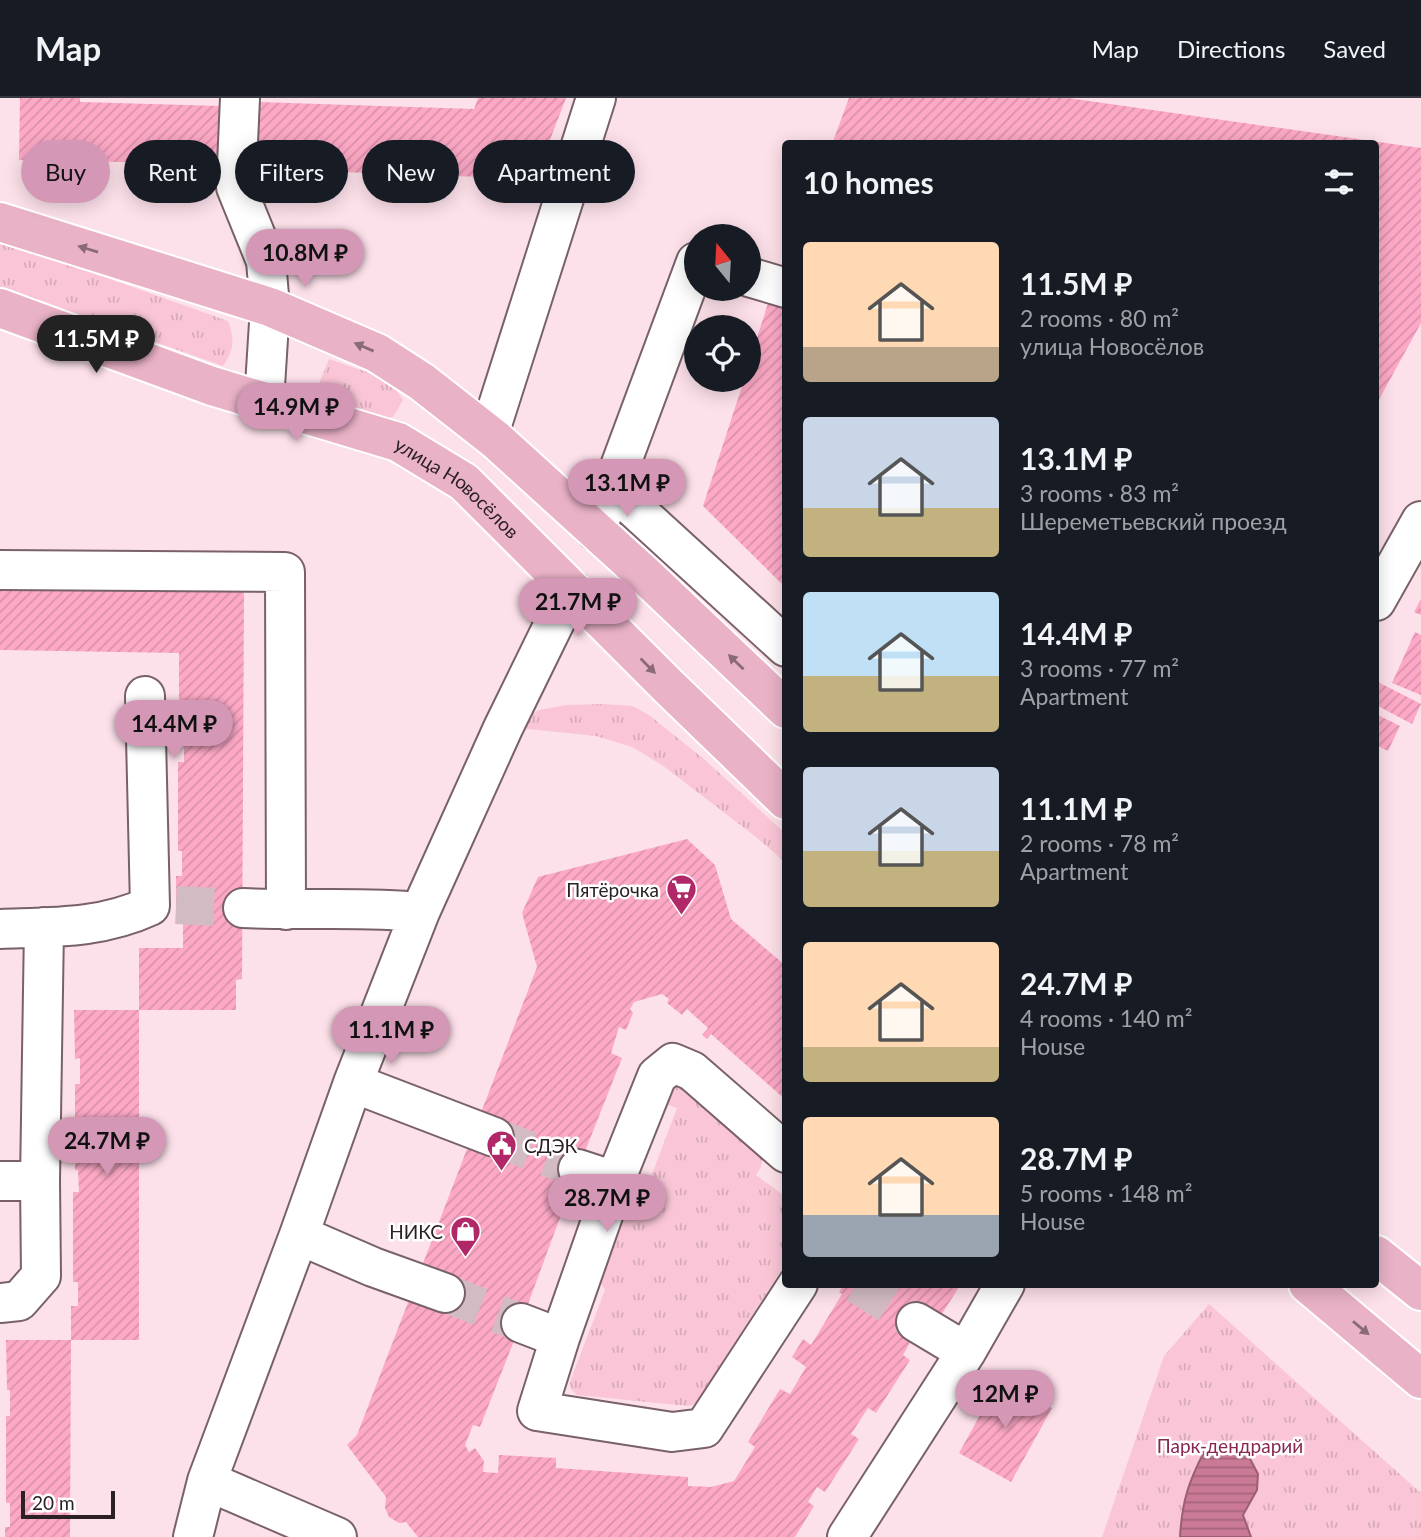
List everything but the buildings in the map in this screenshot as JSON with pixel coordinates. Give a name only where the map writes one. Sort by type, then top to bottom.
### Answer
[{"type":"main road","points":[[0,222],[270,307],[377,353],[422,382],[489,434],[782,705]]},
{"type":"main road","name":"улица Новосёлов","points":[[0,307],[212,386],[398,442],[464,482],[782,796]]},
{"type":"main road","points":[[1379,1257],[1421,1291]]},
{"type":"main road","points":[[1313,1288],[1421,1379]]},
{"type":"street","points":[[240,98],[236,187],[266,261],[270,307],[264,402]]},
{"type":"street","points":[[489,434],[596,98]]},
{"type":"street","points":[[761,281],[782,287]]},
{"type":"street","points":[[596,531],[684,294]]},
{"type":"street","points":[[612,488],[782,644]]},
{"type":"street","points":[[1379,596],[1421,521]]},
{"type":"street","points":[[0,570],[285,572],[286,910]]},
{"type":"street","points":[[193,1537],[206,1481],[353,1083],[421,912],[503,728],[571,589]]},
{"type":"street","points":[[0,929],[92,925],[163,905],[145,696]]},
{"type":"street","points":[[243,908],[385,908],[421,912]]},
{"type":"street","points":[[0,1303],[19,1301],[41,1276],[44,928]]},
{"type":"street","points":[[782,1150],[692,1071],[673,1063],[657,1076],[615,1181],[537,1411],[673,1432],[704,1428],[795,1288]]},
{"type":"street","points":[[353,1083],[494,1137]]},
{"type":"street","points":[[578,1168],[615,1181]]},
{"type":"street","points":[[0,1181],[40,1181]]},
{"type":"street","points":[[299,1235],[373,1267],[445,1293]]},
{"type":"street","points":[[847,1537],[966,1352],[1003,1288]]},
{"type":"street","points":[[916,1322],[966,1352]]},
{"type":"street","points":[[521,1323],[560,1338]]},
{"type":"street","points":[[206,1481],[337,1537]]},
{"type":"green space","points":[[0,240],[228,321],[232,344],[227,360],[223,366],[0,287]]},
{"type":"green space","points":[[329,359],[390,380],[403,400],[393,417],[379,420],[314,396]]},
{"type":"green space","points":[[566,705],[633,706],[649,715],[705,760],[782,830],[782,860],[662,765],[632,747],[596,736],[509,727],[539,710]]},
{"type":"green space","points":[[680,1086],[763,1157],[756,1175],[782,1194],[782,1269],[695,1404],[688,1406],[577,1395],[571,1389],[570,1382],[605,1290],[599,1280],[632,1194],[648,1185],[677,1108],[659,1102],[671,1088]]},
{"type":"green space","name":"Парк-дендрарий","points":[[1209,1304],[1421,1493],[1421,1537],[1102,1537],[1164,1356]]},
{"type":"shaded area","points":[[1219,1445],[1238,1447],[1248,1455],[1258,1474],[1257,1490],[1243,1515],[1251,1537],[1180,1537],[1184,1503],[1194,1473],[1204,1452]]},
{"type":"tunnel","points":[[176,905],[243,908]]},
{"type":"tunnel","points":[[494,1137],[578,1169]]},
{"type":"tunnel","points":[[863,1288],[916,1322]]},
{"type":"tunnel","points":[[445,1293],[521,1323]]},
{"type":"place","name":"Пятёрочка","points":[[682,916]]},
{"type":"place","name":"СДЭК","points":[[501,1172]]},
{"type":"place","name":"НИКС","points":[[466,1258]]}]
